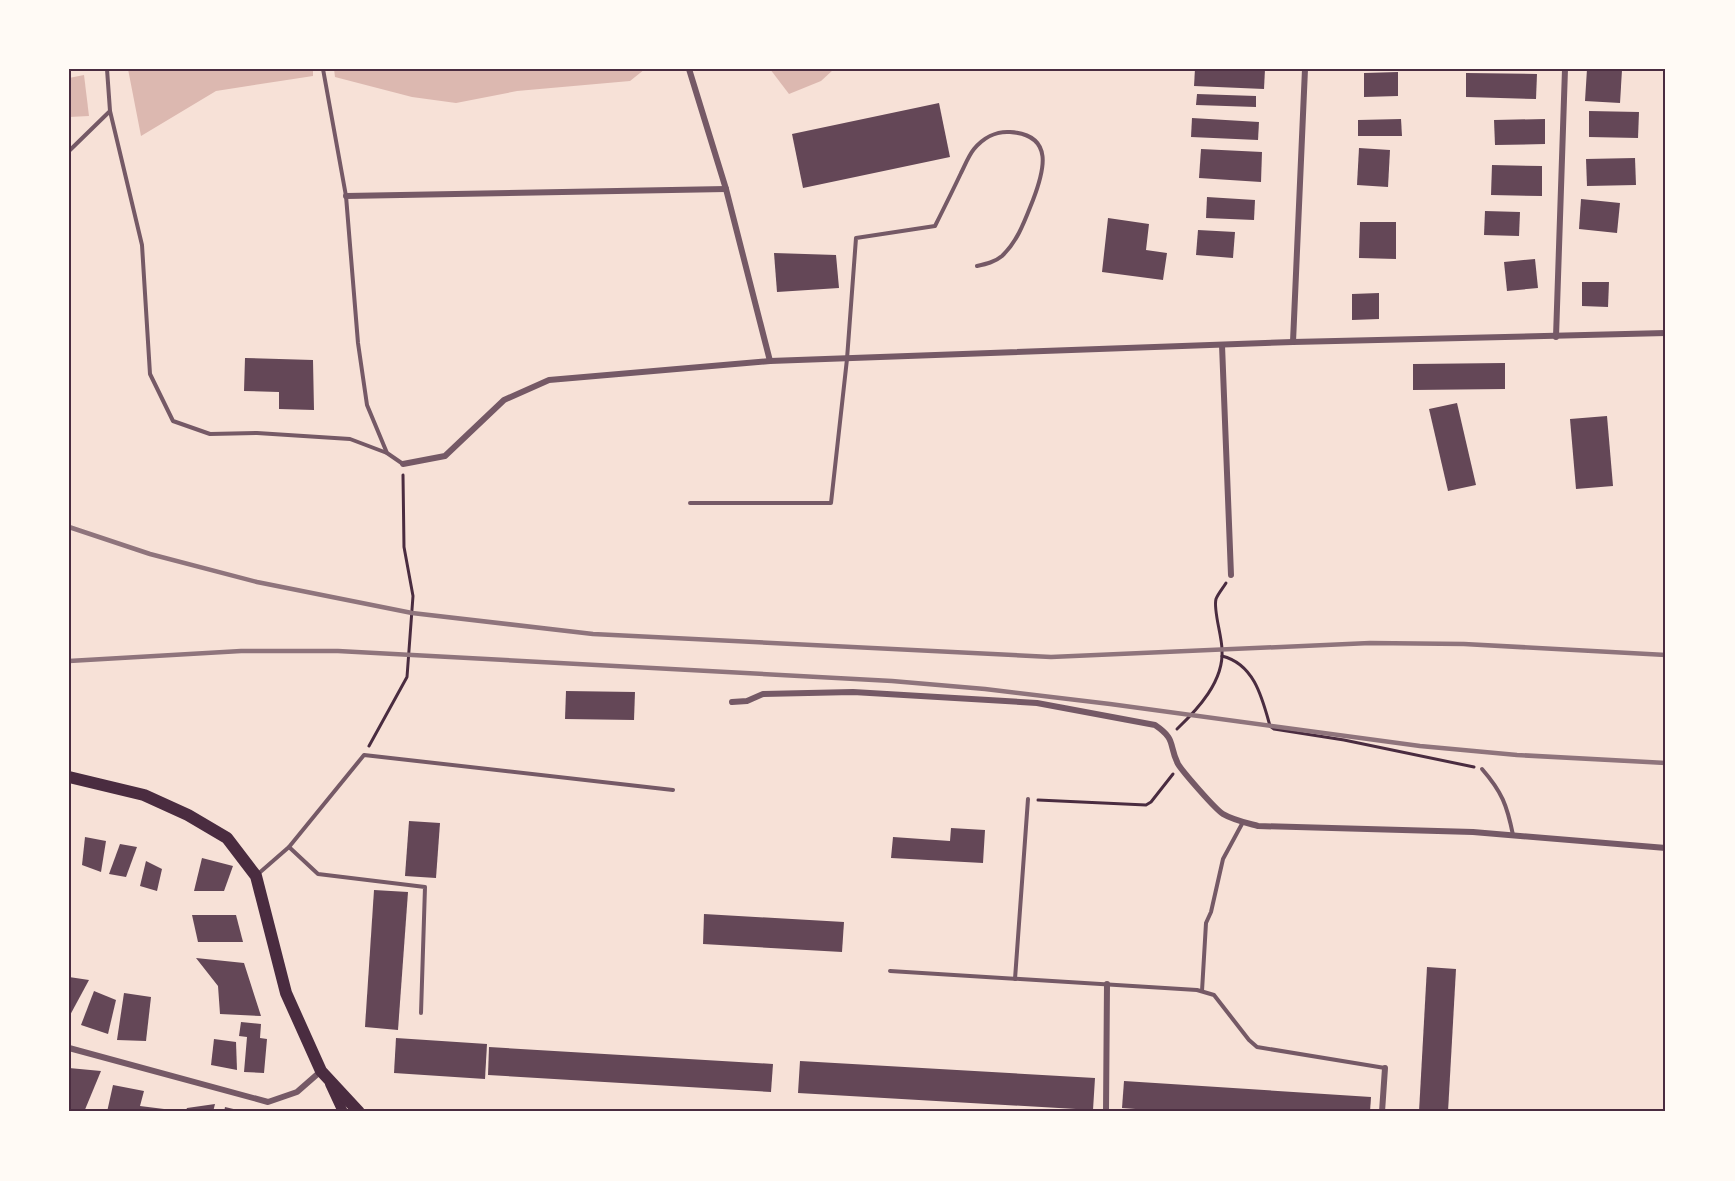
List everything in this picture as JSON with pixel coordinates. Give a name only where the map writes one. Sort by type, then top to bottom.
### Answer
[{"type":"main road","points":[[69,777],[144,795],[188,815],[227,838],[256,876],[286,993],[343,1112]]},
{"type":"main road","points":[[324,1075],[359,1112]]},
{"type":"street","points":[[689,69],[726,189],[770,362]]},
{"type":"street","points":[[1293,342],[1305,69]]},
{"type":"street","points":[[1556,337],[1565,69]]},
{"type":"street","points":[[346,196],[726,189]]},
{"type":"street","points":[[403,464],[445,456],[504,400],[549,380],[770,362],[1293,342],[1666,333]]},
{"type":"street","points":[[1222,345],[1231,574]]},
{"type":"street","points":[[732,702],[747,701],[763,694],[853,692],[1036,703],[1150,723],[1169,736],[1179,766],[1220,811],[1258,826],[1473,832],[1666,848]]},
{"type":"street","points":[[1106,1112],[1107,984]]},
{"type":"street","points":[[69,1048],[268,1102],[297,1092],[324,1075]]},
{"type":"street","points":[[1382,1112],[1385,1068]]},
{"type":"lane","points":[[107,69],[110,111],[142,245],[150,374],[173,421],[210,434],[257,433],[350,440],[387,453],[403,464]]},
{"type":"lane","points":[[323,69],[346,196],[358,343],[367,405],[387,453]]},
{"type":"lane","points":[[69,151],[110,111]]},
{"type":"lane","points":[[690,503],[831,503],[847,359],[856,237],[935,226],[973,150],[992,134],[1007,132],[1025,134],[1035,140],[1041,150],[1044,161],[1043,175],[1022,228],[1012,244],[992,262],[977,266]]},
{"type":"lane","points":[[256,876],[289,847],[364,755],[673,790]]},
{"type":"lane","points":[[1482,769],[1496,785],[1506,802],[1513,836]]},
{"type":"lane","points":[[1015,979],[1028,799]]},
{"type":"lane","points":[[1202,991],[1206,923],[1211,912],[1223,859],[1243,822]]},
{"type":"lane","points":[[289,847],[318,873],[425,887],[421,1013]]},
{"type":"lane","points":[[890,971],[1202,991],[1214,995],[1257,1047],[1385,1068]]},
{"type":"path","points":[[364,755],[407,678],[413,596],[404,547],[403,464]]},
{"type":"path","points":[[1169,736],[1198,708],[1217,675],[1222,656],[1216,598],[1231,574]]},
{"type":"path","points":[[1222,656],[1238,663],[1254,678],[1270,726],[1274,729],[1344,740],[1482,769]]},
{"type":"path","points":[[1028,799],[1146,805],[1151,802],[1179,766]]},
{"type":"shaded area","points":[[128,69],[313,69],[313,76],[216,91],[141,136]]},
{"type":"shaded area","points":[[334,69],[645,69],[630,81],[517,91],[456,103],[412,97],[335,77]]},
{"type":"shaded area","points":[[770,69],[834,69],[821,81],[789,94]]},
{"type":"shaded area","points":[[84,75],[89,116],[69,117],[69,78]]},
{"type":"building","points":[[1195,69],[1265,69],[1264,89],[1194,86]]},
{"type":"building","points":[[1587,69],[1622,70],[1620,103],[1585,101]]},
{"type":"building","points":[[1398,72],[1398,96],[1364,97],[1364,73]]},
{"type":"building","points":[[1466,73],[1537,74],[1536,99],[1466,97]]},
{"type":"building","points":[[1197,94],[1256,96],[1256,107],[1196,105]]},
{"type":"building","points":[[939,103],[950,157],[803,188],[792,134]]},
{"type":"building","points":[[1589,111],[1639,112],[1638,138],[1589,137]]},
{"type":"building","points":[[1192,118],[1259,122],[1258,140],[1191,137]]},
{"type":"building","points":[[1401,119],[1402,136],[1358,136],[1358,120]]},
{"type":"building","points":[[1545,119],[1545,144],[1495,145],[1494,120]]},
{"type":"building","points":[[1359,148],[1390,150],[1388,187],[1357,185]]},
{"type":"building","points":[[1201,149],[1262,152],[1261,182],[1199,178]]},
{"type":"building","points":[[1635,158],[1636,185],[1587,186],[1586,159]]},
{"type":"building","points":[[1492,165],[1542,166],[1542,196],[1491,195]]},
{"type":"building","points":[[1207,197],[1255,200],[1254,220],[1206,218]]},
{"type":"building","points":[[1581,199],[1620,203],[1617,233],[1579,229]]},
{"type":"building","points":[[1485,211],[1520,212],[1519,236],[1484,235]]},
{"type":"building","points":[[1108,218],[1149,224],[1146,250],[1167,253],[1163,280],[1102,272]]},
{"type":"building","points":[[1360,222],[1396,222],[1396,259],[1359,258]]},
{"type":"building","points":[[1198,230],[1235,232],[1233,258],[1196,255]]},
{"type":"building","points":[[774,253],[836,255],[839,288],[777,292]]},
{"type":"building","points":[[1535,259],[1538,288],[1507,291],[1504,262]]},
{"type":"building","points":[[1582,282],[1609,282],[1608,307],[1582,306]]},
{"type":"building","points":[[1379,293],[1379,319],[1352,320],[1352,294]]},
{"type":"building","points":[[245,358],[313,360],[314,410],[279,409],[279,392],[244,391]]},
{"type":"building","points":[[1505,363],[1505,389],[1413,390],[1413,364]]},
{"type":"building","points":[[1457,403],[1476,485],[1448,491],[1429,409]]},
{"type":"building","points":[[1607,416],[1613,486],[1576,489],[1570,419]]},
{"type":"building","points":[[566,691],[635,692],[634,720],[565,719]]},
{"type":"building","points":[[409,821],[440,823],[436,878],[405,876]]},
{"type":"building","points":[[951,828],[985,830],[983,863],[891,858],[893,837],[950,841]]},
{"type":"building","points":[[85,837],[106,841],[101,872],[82,865]]},
{"type":"building","points":[[120,844],[137,847],[126,877],[109,874]]},
{"type":"building","points":[[202,858],[233,866],[224,891],[194,891]]},
{"type":"building","points":[[146,861],[162,869],[157,891],[140,886]]},
{"type":"building","points":[[374,890],[408,892],[398,1030],[365,1027]]},
{"type":"building","points":[[704,914],[844,922],[842,952],[703,944]]},
{"type":"building","points":[[192,915],[236,915],[243,942],[198,942]]},
{"type":"building","points":[[196,958],[244,963],[261,1016],[220,1014],[218,986]]},
{"type":"building","points":[[1427,967],[1456,969],[1448,1112],[1419,1112]]},
{"type":"building","points":[[69,977],[89,980],[69,1017]]},
{"type":"building","points":[[94,991],[116,1000],[108,1034],[81,1025]]},
{"type":"building","points":[[124,993],[151,997],[146,1041],[117,1040]]},
{"type":"building","points":[[241,1022],[261,1024],[260,1038],[267,1039],[264,1073],[244,1072],[247,1037],[239,1036]]},
{"type":"building","points":[[396,1038],[487,1044],[485,1079],[394,1073]]},
{"type":"building","points":[[214,1039],[236,1042],[237,1070],[211,1065]]},
{"type":"building","points":[[489,1047],[773,1064],[771,1092],[488,1075]]},
{"type":"building","points":[[800,1061],[1095,1078],[1093,1110],[798,1093]]},
{"type":"building","points":[[69,1068],[101,1071],[84,1112],[69,1112]]},
{"type":"building","points":[[1124,1081],[1371,1097],[1370,1112],[1176,1112],[1122,1108]]},
{"type":"building","points":[[113,1085],[144,1091],[140,1106],[172,1110],[171,1112],[107,1112]]},
{"type":"building","points":[[215,1104],[213,1112],[185,1112],[187,1108]]},
{"type":"building","points":[[225,1107],[242,1111],[242,1112],[224,1112]]},
{"type":"railway","points":[[69,527],[150,554],[257,582],[412,613],[593,634],[1051,657],[1370,643],[1464,644],[1666,655]]},
{"type":"railway","points":[[69,661],[241,651],[338,651],[892,681],[985,689],[1110,704],[1420,746],[1517,755],[1666,763]]}]
